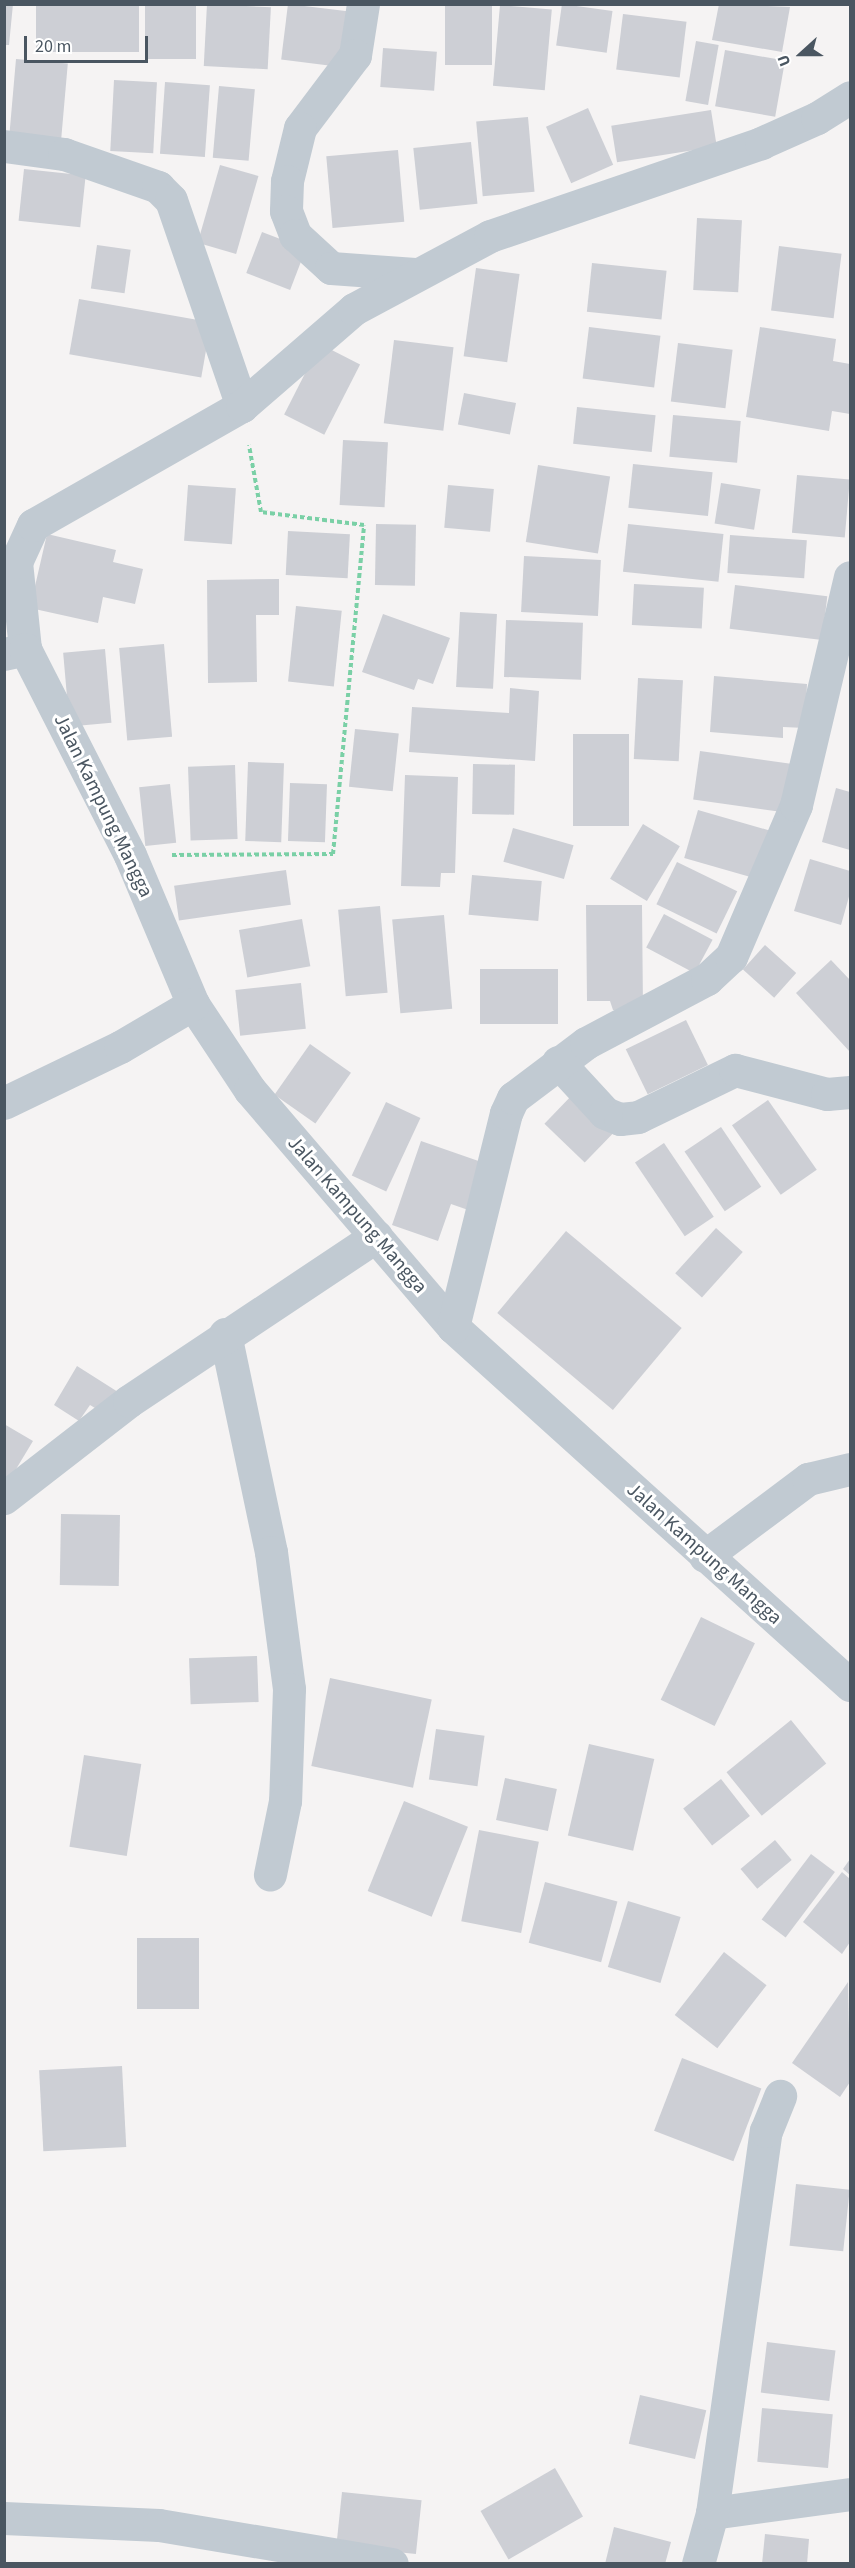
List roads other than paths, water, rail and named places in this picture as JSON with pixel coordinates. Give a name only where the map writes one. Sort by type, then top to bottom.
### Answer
[{"type":"street","points":[[363,4],[355,55],[300,128],[287,181],[286,211],[295,235],[331,268],[415,274]]},
{"type":"street","points":[[10,557],[33,525],[242,406],[354,309],[415,274],[490,236],[761,143],[817,118],[850,97]]},
{"type":"street","points":[[4,146],[64,154],[158,187],[171,200],[242,406]]},
{"type":"street","name":"Jalan Kampung Mangga","points":[[10,557],[17,598],[15,651],[130,855],[193,1004],[250,1090],[453,1327],[850,1685]]},
{"type":"street","points":[[453,1327],[506,1113],[513,1098],[586,1043],[707,979],[731,957],[796,805],[844,640],[850,577]]},
{"type":"street","points":[[4,1103],[120,1047],[193,1004]]},
{"type":"street","points":[[558,1062],[605,1113],[620,1119],[638,1117],[735,1070],[827,1094],[850,1092]]},
{"type":"street","points":[[4,1498],[129,1401],[225,1334],[376,1236]]},
{"type":"street","points":[[225,1334],[271,1552],[289,1689],[285,1801],[270,1874]]},
{"type":"street","points":[[705,1556],[808,1479],[850,1469]]},
{"type":"street","points":[[698,2564],[712,2513],[766,2131],[780,2096]]},
{"type":"street","points":[[712,2513],[850,2494]]},
{"type":"street","points":[[4,2518],[159,2525],[392,2564]]}]
